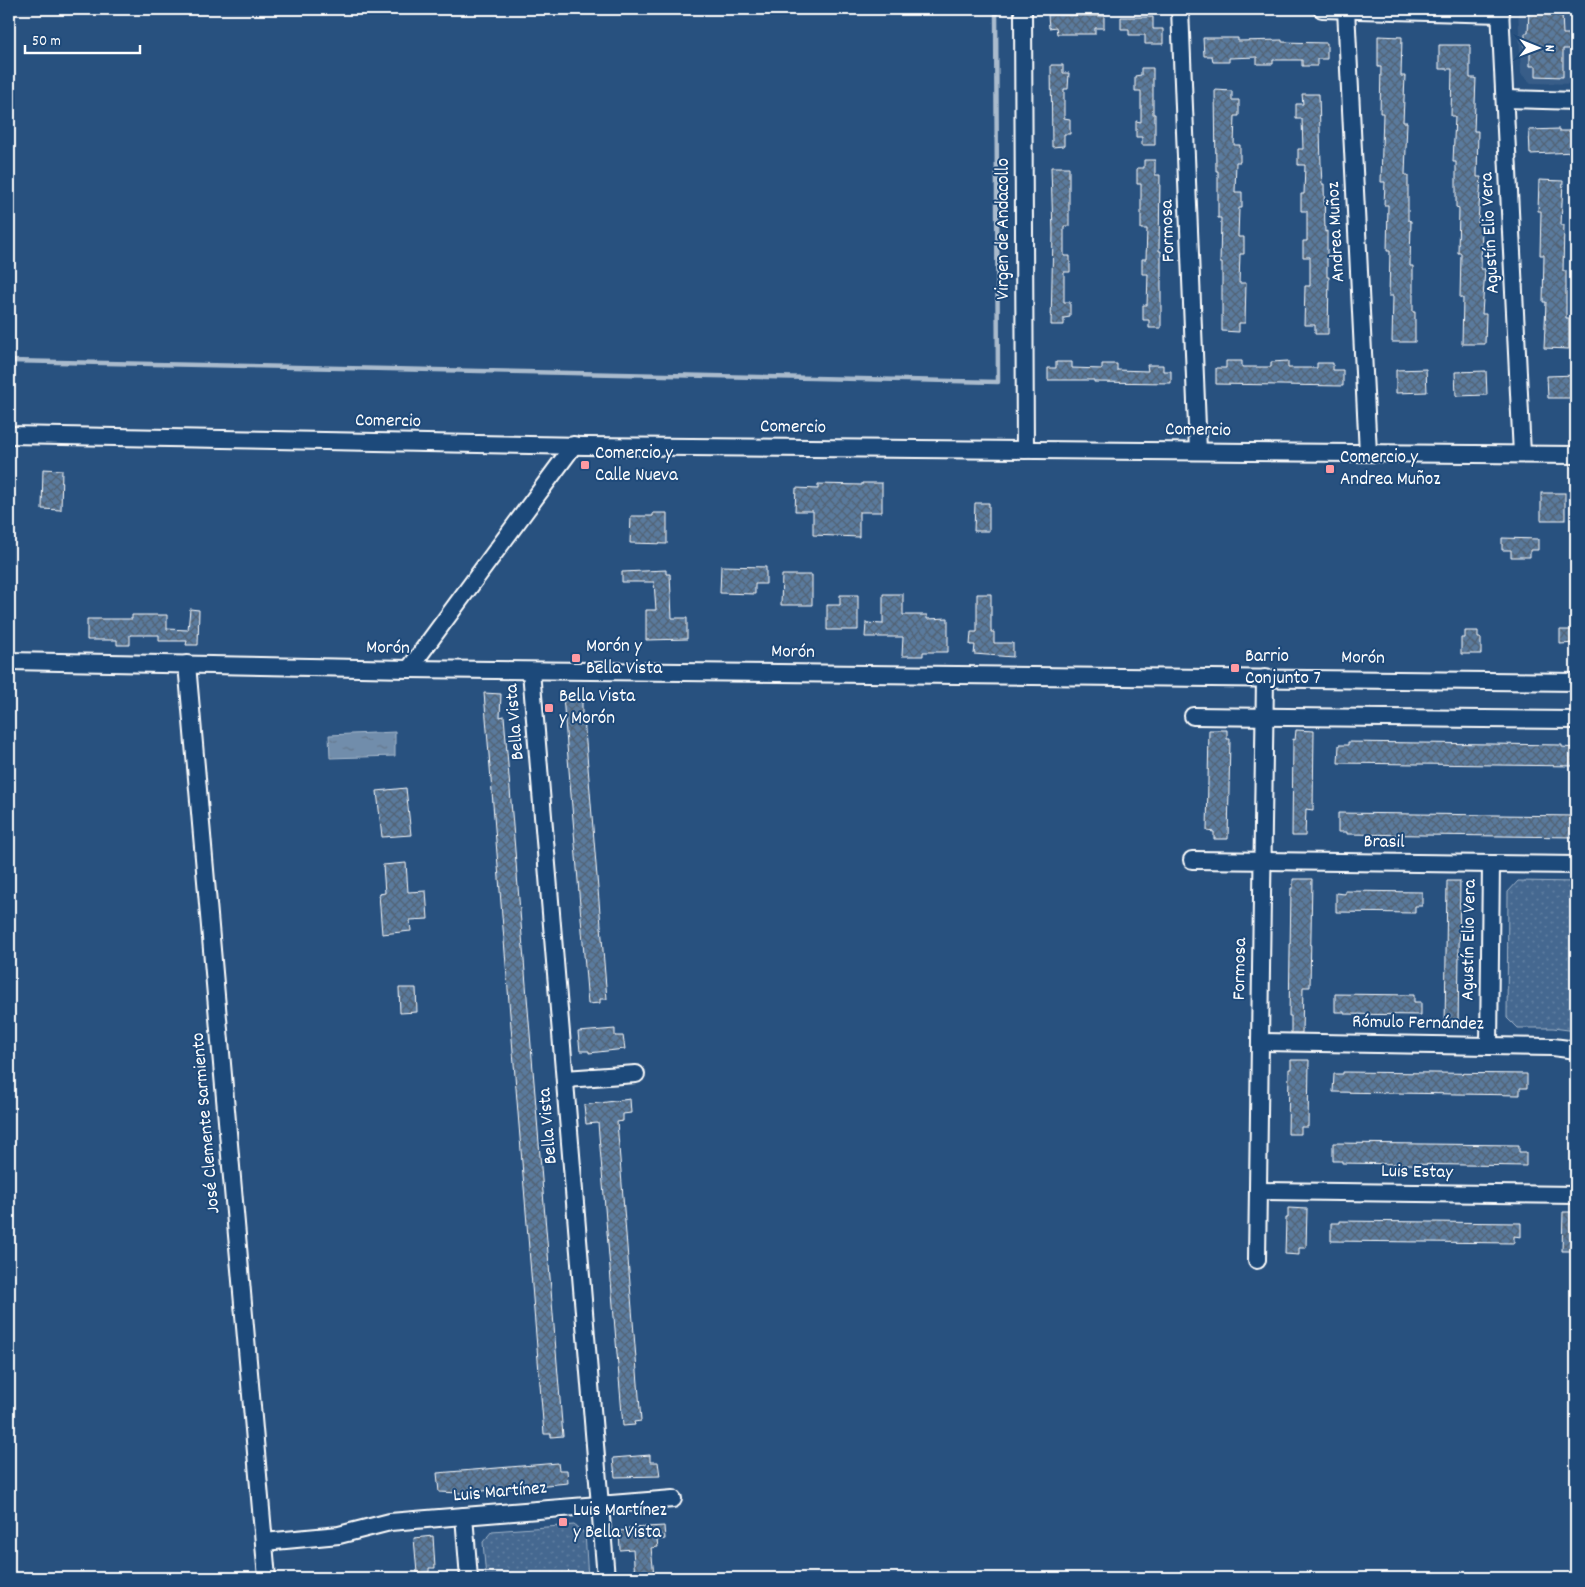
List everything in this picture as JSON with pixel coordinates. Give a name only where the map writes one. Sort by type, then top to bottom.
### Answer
[{"type":"street","name":"Virgen de Andacollo","points":[[1022,9],[1025,450]]},
{"type":"street","name":"Formosa","points":[[1180,9],[1198,451]]},
{"type":"street","points":[[1322,9],[1500,11]]},
{"type":"street","name":"Andrea Muñoz","points":[[1346,9],[1368,453]]},
{"type":"street","name":"Agustín Elio Vera","points":[[1500,11],[1522,454]]},
{"type":"street","points":[[1505,99],[1576,100]]},
{"type":"street","name":"Comercio","points":[[9,435],[574,446],[1576,455]]},
{"type":"street","points":[[409,669],[574,446]]},
{"type":"street","name":"Morón","points":[[9,662],[409,669],[1576,682]]},
{"type":"street","name":"José Clemente Sarmiento","points":[[187,664],[267,1578]]},
{"type":"street","name":"Bella Vista","points":[[532,670],[606,1578]]},
{"type":"street","name":"Formosa","points":[[1257,1260],[1265,678]]},
{"type":"street","points":[[1193,716],[1576,720]]},
{"type":"street","name":"Brasil","points":[[1192,860],[1576,865]]},
{"type":"street","name":"Agustín Elio Vera","points":[[1489,1046],[1491,864]]},
{"type":"street","name":"Rómulo Fernández","points":[[1260,1042],[1553,1047],[1576,1050]]},
{"type":"street","points":[[565,1079],[636,1074]]},
{"type":"street","name":"Luis Estay","points":[[1258,1191],[1576,1195]]},
{"type":"street","name":"Luis Martínez","points":[[264,1542],[339,1535],[390,1522],[673,1499]]},
{"type":"street","points":[[464,1516],[469,1578]]},
{"type":"shaded area","points":[[1518,9],[1576,9],[1576,84],[1531,83],[1521,74]]},
{"type":"shaded area","points":[[1518,881],[1576,882],[1576,1031],[1553,1028],[1517,1028],[1507,1018],[1508,892]]},
{"type":"shaded area","points":[[574,1525],[585,1533],[588,1578],[486,1578],[483,1542],[492,1531]]},
{"type":"water","points":[[395,732],[395,756],[330,758],[329,735]]},
{"type":"building","points":[[1529,9],[1560,9],[1559,14],[1562,14],[1563,34],[1576,34],[1576,49],[1563,49],[1563,77],[1536,76],[1536,66],[1530,66],[1530,52],[1525,52],[1525,33],[1528,33]]},
{"type":"building","points":[[1048,15],[1104,16],[1104,28],[1095,28],[1095,34],[1057,34],[1056,27],[1049,28]]},
{"type":"building","points":[[1121,17],[1153,17],[1153,29],[1163,29],[1163,44],[1145,44],[1145,35],[1129,35],[1129,29],[1121,29]]},
{"type":"building","points":[[1378,36],[1402,37],[1401,76],[1405,76],[1403,122],[1407,122],[1405,175],[1408,175],[1408,220],[1411,221],[1410,266],[1413,266],[1415,342],[1392,342],[1393,296],[1389,296],[1390,251],[1387,251],[1388,205],[1384,205],[1385,182],[1381,182],[1383,113],[1380,113],[1381,67],[1378,67]]},
{"type":"building","points":[[1203,38],[1238,38],[1238,41],[1282,40],[1282,42],[1327,43],[1327,59],[1317,59],[1317,66],[1302,66],[1302,60],[1273,60],[1273,64],[1257,64],[1257,57],[1229,58],[1229,62],[1213,62],[1212,56],[1204,56]]},
{"type":"building","points":[[1439,45],[1470,45],[1470,78],[1476,78],[1474,131],[1478,131],[1477,177],[1481,177],[1478,223],[1482,223],[1481,269],[1485,269],[1482,314],[1486,314],[1485,344],[1462,344],[1463,298],[1460,298],[1461,253],[1458,253],[1459,208],[1456,207],[1456,162],[1453,162],[1455,116],[1451,116],[1452,69],[1439,69]]},
{"type":"building","points":[[1051,65],[1063,65],[1063,73],[1069,73],[1068,89],[1064,89],[1064,118],[1070,119],[1070,134],[1064,134],[1064,146],[1052,147]]},
{"type":"building","points":[[1141,68],[1153,68],[1155,145],[1142,145],[1142,137],[1136,137],[1136,121],[1141,122],[1141,91],[1135,91],[1135,76],[1141,75]]},
{"type":"building","points":[[1215,90],[1232,91],[1232,100],[1239,100],[1239,116],[1235,116],[1234,145],[1240,145],[1240,162],[1236,162],[1235,192],[1242,192],[1242,208],[1239,208],[1238,237],[1244,237],[1244,254],[1240,254],[1239,283],[1246,283],[1245,323],[1239,323],[1239,332],[1222,331],[1221,218],[1218,218]]},
{"type":"building","points":[[1302,94],[1319,94],[1322,184],[1324,184],[1325,232],[1327,231],[1327,277],[1329,277],[1328,334],[1315,334],[1315,325],[1304,325],[1305,286],[1310,286],[1310,257],[1303,257],[1303,241],[1307,241],[1307,211],[1301,211],[1301,194],[1304,194],[1305,165],[1298,165],[1298,149],[1303,149],[1302,119],[1296,119],[1296,104],[1303,104]]},
{"type":"building","points":[[1559,129],[1559,131],[1576,131],[1576,152],[1530,154],[1529,130]]},
{"type":"building","points":[[1144,160],[1155,160],[1155,175],[1160,175],[1161,328],[1149,328],[1149,320],[1143,320],[1143,305],[1147,305],[1148,274],[1142,274],[1142,259],[1146,259],[1147,229],[1141,229],[1141,184],[1137,184],[1137,168],[1144,168]]},
{"type":"building","points":[[1051,167],[1069,167],[1069,226],[1064,226],[1064,256],[1070,256],[1070,272],[1064,272],[1064,302],[1070,302],[1070,317],[1064,318],[1064,325],[1051,325],[1053,233]]},
{"type":"building","points":[[1539,180],[1563,181],[1561,225],[1564,225],[1563,271],[1566,271],[1566,318],[1569,318],[1569,349],[1544,348],[1546,302],[1543,302],[1544,255],[1540,255],[1541,211],[1538,211]]},
{"type":"building","points":[[1226,361],[1242,361],[1242,367],[1271,367],[1271,362],[1288,361],[1288,368],[1317,368],[1317,363],[1333,363],[1333,370],[1343,370],[1343,386],[1216,384],[1216,368],[1226,368]]},
{"type":"building","points":[[1056,362],[1072,362],[1072,368],[1102,369],[1102,364],[1117,364],[1117,370],[1148,371],[1147,365],[1163,365],[1163,371],[1171,371],[1171,383],[1048,380],[1048,368],[1056,368]]},
{"type":"building","points":[[1426,369],[1427,392],[1396,393],[1396,370]]},
{"type":"building","points":[[1486,371],[1487,395],[1456,396],[1455,372]]},
{"type":"building","points":[[1576,375],[1576,398],[1548,398],[1547,376]]},
{"type":"building","points":[[43,469],[62,470],[61,510],[42,509]]},
{"type":"building","points":[[862,483],[882,483],[882,512],[859,512],[859,537],[813,535],[813,511],[795,511],[796,488],[818,489],[818,484],[862,485]]},
{"type":"building","points":[[1541,493],[1565,493],[1565,520],[1541,520]]},
{"type":"building","points":[[975,503],[989,503],[989,531],[974,531]]},
{"type":"building","points":[[653,513],[667,513],[667,544],[630,543],[631,516],[653,516]]},
{"type":"building","points":[[1502,538],[1538,539],[1538,550],[1530,550],[1530,557],[1511,557],[1511,550],[1502,550]]},
{"type":"building","points":[[721,566],[766,567],[766,584],[755,584],[755,594],[720,593]]},
{"type":"building","points":[[666,570],[666,574],[670,574],[672,618],[687,618],[687,639],[646,640],[646,610],[656,610],[654,582],[622,582],[622,572]]},
{"type":"building","points":[[782,575],[812,575],[812,605],[781,605]]},
{"type":"building","points":[[883,594],[903,594],[903,615],[927,615],[927,619],[948,618],[948,652],[923,652],[923,656],[902,656],[903,637],[865,637],[866,623],[883,624]]},
{"type":"building","points":[[977,594],[991,594],[991,632],[994,632],[994,643],[1013,643],[1013,657],[974,654],[975,645],[970,645],[971,632],[977,632]]},
{"type":"building","points":[[840,595],[858,595],[858,630],[827,630],[827,605],[840,605]]},
{"type":"building","points":[[190,609],[199,610],[198,645],[186,645],[187,641],[159,641],[159,635],[130,635],[130,645],[117,645],[117,640],[87,640],[87,619],[132,619],[132,615],[167,615],[167,629],[188,630]]},
{"type":"building","points":[[1560,630],[1576,630],[1576,643],[1560,644]]},
{"type":"building","points":[[1465,631],[1478,631],[1478,638],[1481,638],[1481,654],[1461,654],[1461,638],[1465,638]]},
{"type":"building","points":[[484,693],[501,694],[500,717],[504,716],[563,1436],[551,1437],[551,1434],[544,1434]]},
{"type":"building","points":[[563,696],[582,696],[582,718],[584,718],[607,999],[600,999],[600,1003],[588,1004]]},
{"type":"building","points":[[1209,730],[1227,730],[1227,739],[1230,739],[1228,839],[1214,839],[1214,832],[1207,831]]},
{"type":"building","points":[[1296,730],[1314,731],[1313,810],[1306,809],[1305,836],[1292,836],[1293,739],[1295,740]]},
{"type":"building","points":[[1348,742],[1562,745],[1562,747],[1576,748],[1576,766],[1338,763],[1339,745],[1348,745]]},
{"type":"building","points":[[406,788],[411,835],[382,837],[377,791]]},
{"type":"building","points":[[1338,813],[1576,816],[1576,837],[1347,834],[1347,832],[1338,832]]},
{"type":"building","points":[[406,863],[408,892],[426,891],[428,919],[410,920],[411,931],[382,934],[379,894],[385,893],[383,865]]},
{"type":"building","points":[[1293,879],[1312,879],[1310,987],[1303,987],[1302,1033],[1291,1033],[1291,1016],[1289,1016],[1291,888],[1293,888]]},
{"type":"building","points":[[1447,881],[1460,881],[1458,1028],[1445,1027]]},
{"type":"building","points":[[1345,891],[1422,892],[1422,906],[1415,906],[1415,913],[1336,912],[1336,893],[1345,894]]},
{"type":"building","points":[[399,988],[416,988],[417,1012],[400,1013]]},
{"type":"building","points":[[1335,994],[1414,995],[1414,1002],[1421,1002],[1421,1015],[1344,1014],[1344,1012],[1335,1012]]},
{"type":"building","points":[[615,1029],[615,1036],[623,1036],[625,1049],[589,1053],[589,1051],[580,1051],[578,1032]]},
{"type":"building","points":[[1291,1060],[1309,1060],[1308,1127],[1301,1127],[1301,1134],[1288,1134],[1289,1069],[1291,1069]]},
{"type":"building","points":[[1343,1072],[1527,1074],[1527,1088],[1520,1088],[1520,1095],[1333,1092],[1334,1074],[1343,1074]]},
{"type":"building","points":[[630,1099],[631,1113],[623,1114],[623,1121],[617,1122],[641,1421],[634,1422],[635,1425],[623,1426],[598,1123],[586,1124],[584,1105]]},
{"type":"building","points":[[1333,1143],[1519,1145],[1519,1152],[1526,1152],[1526,1166],[1342,1163],[1342,1161],[1333,1161]]},
{"type":"building","points":[[1288,1208],[1307,1209],[1306,1248],[1299,1248],[1299,1255],[1285,1254]]},
{"type":"building","points":[[1563,1212],[1576,1212],[1576,1251],[1562,1251]]},
{"type":"building","points":[[1340,1221],[1521,1223],[1521,1237],[1514,1236],[1514,1243],[1331,1241],[1331,1223],[1340,1223]]},
{"type":"building","points":[[650,1455],[650,1462],[658,1462],[660,1476],[615,1477],[613,1458]]},
{"type":"building","points":[[558,1463],[559,1470],[567,1470],[568,1483],[461,1493],[439,1492],[437,1473]]},
{"type":"building","points":[[664,1526],[665,1539],[657,1540],[658,1547],[651,1548],[654,1575],[647,1576],[647,1578],[635,1578],[633,1549],[620,1550],[619,1531],[628,1530],[628,1528]]},
{"type":"building","points":[[433,1536],[435,1568],[429,1568],[429,1572],[417,1573],[414,1538]]},
{"type":"waterway","points":[[9,361],[998,382],[996,9]]},
{"type":"place","name":"Comercio y Calle Nueva","points":[[585,465]]},
{"type":"place","name":"Comercio y Andrea Muñoz","points":[[1330,469]]},
{"type":"place","name":"Morón y Bella Vista","points":[[576,658]]},
{"type":"place","name":"Barrio Conjunto 7","points":[[1235,668]]},
{"type":"place","name":"Bella Vista y Morón","points":[[549,708]]},
{"type":"place","name":"Luis Martínez y Bella Vista","points":[[563,1522]]}]
